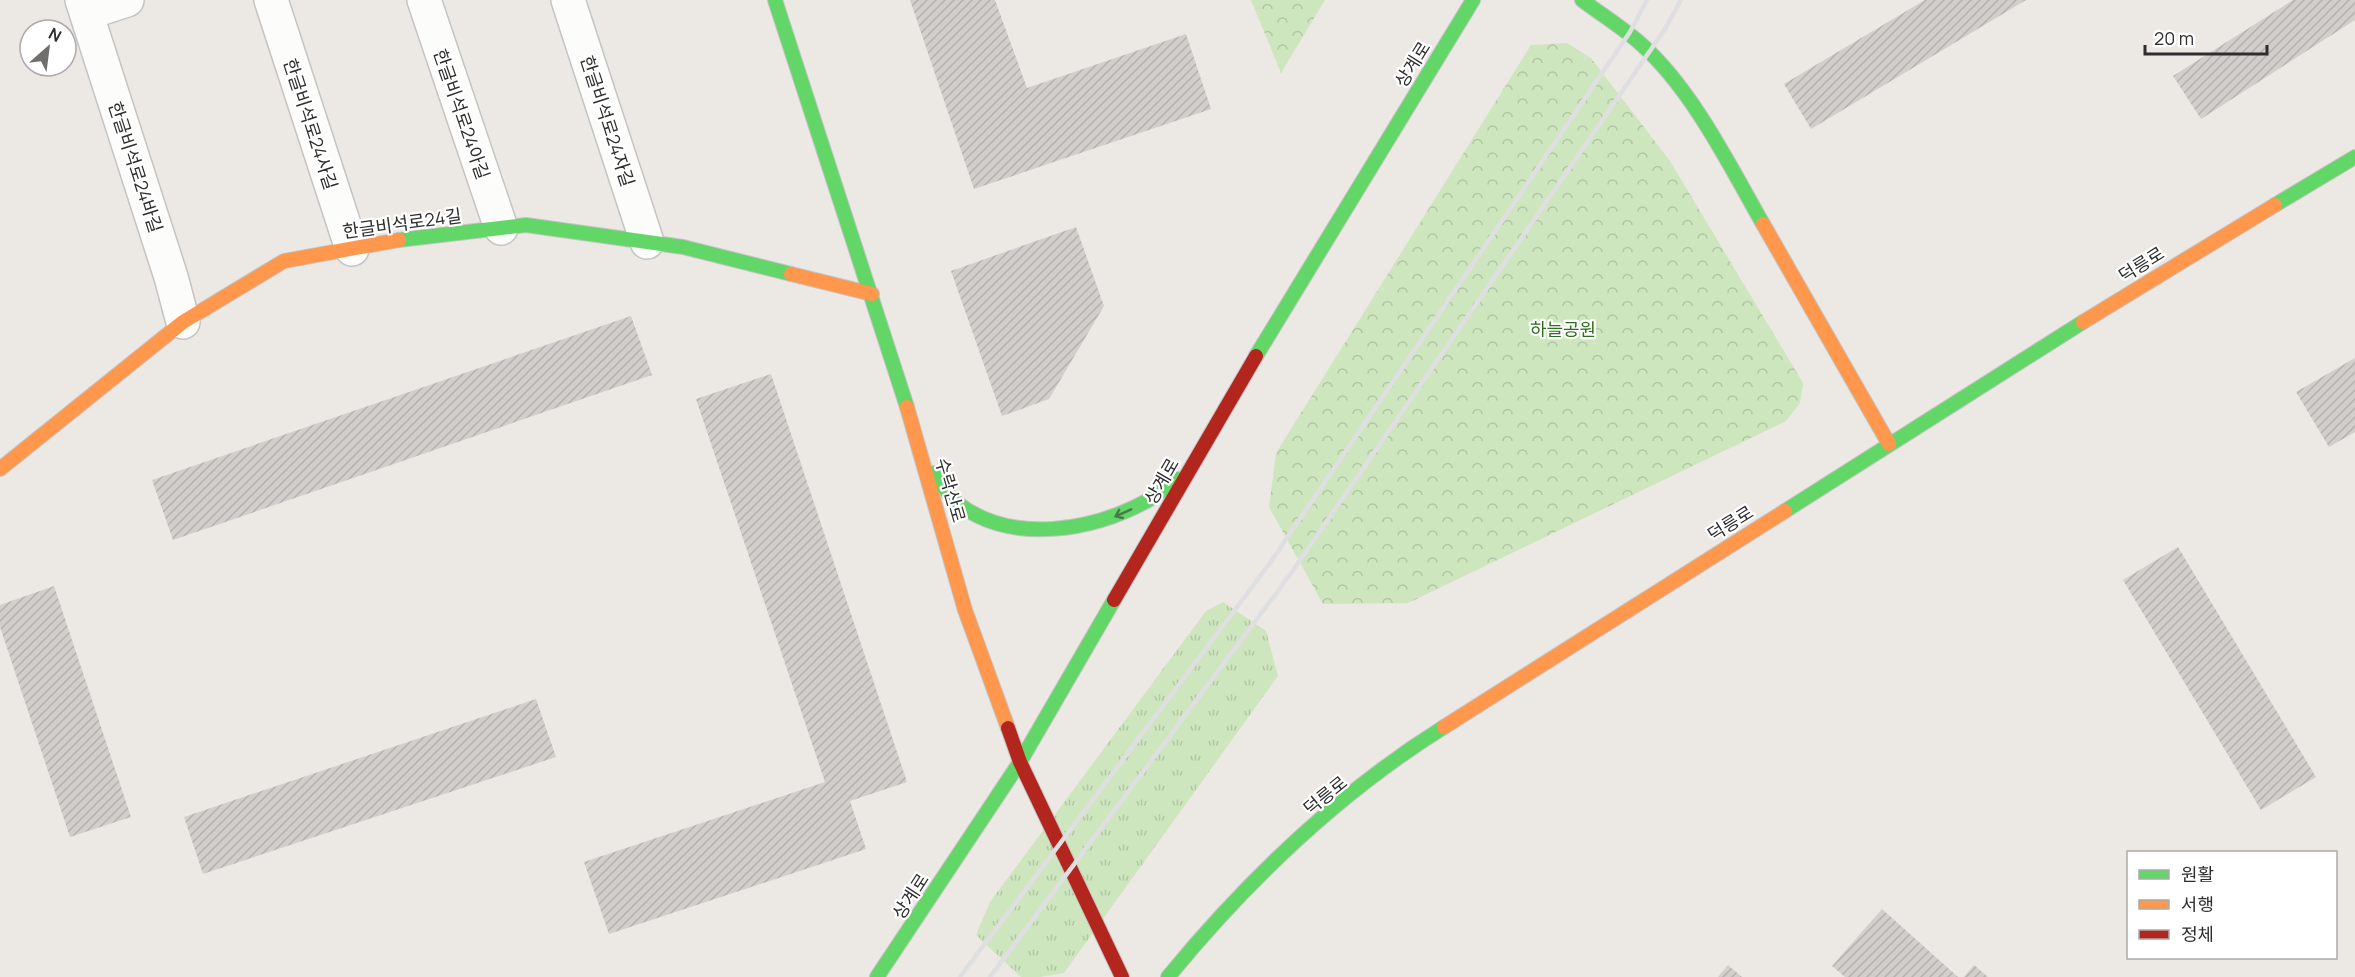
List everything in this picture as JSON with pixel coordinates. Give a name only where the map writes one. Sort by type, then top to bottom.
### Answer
[{"type":"main road","name":"수락산로","points":[[775,0],[917,437],[966,610],[1020,762],[1122,977]]},
{"type":"main road","name":"상계로","points":[[877,977],[1020,762],[1309,267],[1473,0]]},
{"type":"main road","points":[[1582,0],[1642,45],[1673,78],[1713,137],[1889,444]]},
{"type":"main road","name":"덕릉로","points":[[1168,977],[1202,935],[1255,880],[1329,813],[1426,738],[2174,265],[2355,157]]},
{"type":"main road","name":"한글비석로24길","points":[[0,469],[183,322],[284,261],[398,240],[526,225],[683,247],[872,294]]},
{"type":"main road","points":[[917,437],[941,487],[952,500],[993,525],[1020,530],[1046,529],[1112,518],[1163,492],[1189,470]]},
{"type":"street","name":"한글비석로24바길","points":[[127,0],[84,7],[171,277],[183,322]]},
{"type":"street","name":"한글비석로24사길","points":[[271,0],[352,249]]},
{"type":"street","name":"한글비석로24아길","points":[[424,0],[501,228]]},
{"type":"street","name":"한글비석로24자길","points":[[568,0],[647,242]]},
{"type":"green space","points":[[1251,0],[1325,0],[1281,73]]},
{"type":"green space","name":"하늘공원","points":[[1567,43],[1591,58],[1670,161],[1803,383],[1800,403],[1786,421],[1408,603],[1323,604],[1269,507],[1276,453],[1531,45]]},
{"type":"green space","points":[[1223,602],[1266,631],[1278,676],[1064,973],[1021,977],[976,935],[990,902],[1206,611]]},
{"type":"building","points":[[910,0],[995,0],[1027,88],[1186,34],[1211,109],[974,189]]},
{"type":"building","points":[[1925,0],[2026,0],[1811,129],[1784,84]]},
{"type":"building","points":[[2293,0],[2355,0],[2355,20],[2201,119],[2173,76]]},
{"type":"building","points":[[1076,227],[1104,306],[1049,399],[1002,416],[951,271]]},
{"type":"building","points":[[631,316],[652,375],[173,540],[152,480]]},
{"type":"building","points":[[2355,358],[2355,432],[2329,447],[2296,392]]},
{"type":"building","points":[[771,374],[907,782],[850,801],[866,849],[609,934],[584,862],[825,782],[696,399]]},
{"type":"building","points":[[2178,547],[2316,777],[2261,810],[2123,580]]},
{"type":"building","points":[[54,586],[131,817],[70,837],[0,627],[0,605]]},
{"type":"building","points":[[536,699],[556,757],[203,874],[184,817]]},
{"type":"building","points":[[1882,909],[1958,977],[1845,977],[1832,966]]},
{"type":"building","points":[[1728,965],[1742,977],[1718,977]]},
{"type":"building","points":[[1974,965],[1988,977],[1964,977]]},
{"type":"railway","points":[[960,977],[1270,563],[1630,32],[1647,0]]},
{"type":"railway","points":[[990,977],[1292,572],[1665,29],[1681,0]]},
{"type":"traffic: fast","points":[[775,0],[907,407]]},
{"type":"traffic: fast","points":[[1256,356],[1473,0]]},
{"type":"traffic: fast","points":[[1582,0],[1641,44],[1677,83],[1709,129],[1763,224]]},
{"type":"traffic: fast","points":[[2275,205],[2355,157]]},
{"type":"traffic: fast","points":[[399,240],[526,225],[683,247],[791,274]]},
{"type":"traffic: fast","points":[[1785,511],[2083,322]]},
{"type":"traffic: fast","points":[[934,473],[956,502],[978,516],[1002,525],[1027,529],[1053,529],[1105,519],[1152,498],[1178,479]]},
{"type":"traffic: fast","points":[[877,977],[1020,762],[1114,600]]},
{"type":"traffic: fast","points":[[1168,977],[1229,907],[1296,841],[1368,780],[1444,727]]},
{"type":"traffic: slow","points":[[2083,322],[2275,205]]},
{"type":"traffic: slow","points":[[1763,224],[1889,444]]},
{"type":"traffic: slow","points":[[0,469],[183,322],[284,261],[399,240]]},
{"type":"traffic: slow","points":[[791,274],[872,294]]},
{"type":"traffic: slow","points":[[907,407],[965,610],[1008,728]]},
{"type":"traffic: slow","points":[[1444,727],[1785,511]]},
{"type":"traffic: jam","points":[[1114,600],[1256,356]]},
{"type":"traffic: jam","points":[[1008,728],[1020,762],[1122,977]]}]
